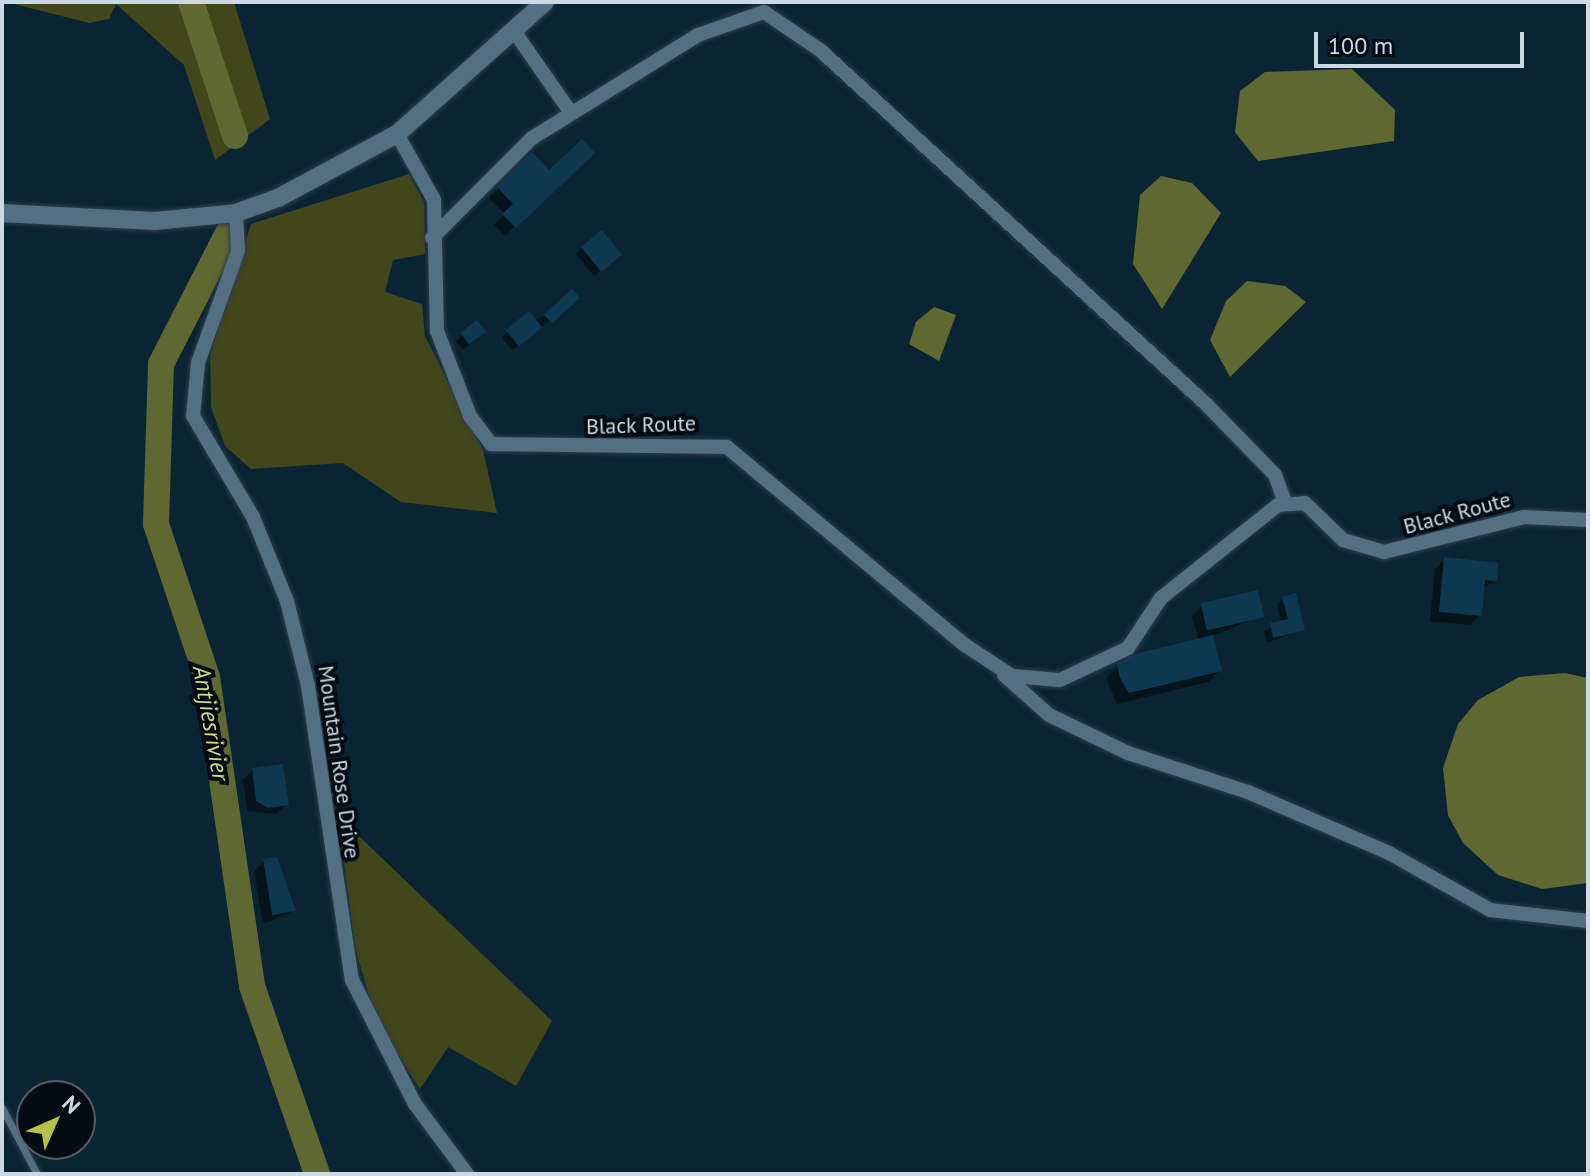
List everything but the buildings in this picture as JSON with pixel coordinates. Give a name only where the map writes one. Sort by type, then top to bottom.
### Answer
[{"type":"main road","points":[[2,213],[111,222],[236,213],[324,178],[397,134],[545,2]]},
{"type":"street","points":[[432,238],[532,138],[698,35],[764,12],[820,50],[1206,404],[1275,475],[1285,503]]},
{"type":"street","points":[[514,31],[571,113]]},
{"type":"street","name":"Black Route","points":[[397,134],[427,182],[437,331],[470,416],[491,444],[727,447],[1049,715],[1128,753],[1248,792],[1389,853],[1490,910],[1588,921]]},
{"type":"street","name":"Mountain Rose Drive","points":[[236,213],[238,251],[198,363],[193,416],[253,517],[287,601],[308,686],[352,980],[409,1093],[467,1174]]},
{"type":"street","name":"Black Route","points":[[992,666],[1060,680],[1128,648],[1161,598],[1285,503],[1305,503],[1343,540],[1384,552],[1524,517],[1588,520]]},
{"type":"lane","points":[[2,1108],[37,1174]]},
{"type":"shaded area","points":[[6,2],[234,2],[270,119],[215,160],[184,65],[116,4],[109,19],[89,23]]},
{"type":"shaded area","points":[[1352,69],[1395,110],[1394,141],[1258,161],[1235,132],[1240,91],[1265,72]]},
{"type":"shaded area","points":[[409,174],[424,202],[425,254],[393,260],[385,292],[422,304],[425,336],[483,450],[497,513],[401,502],[343,463],[251,469],[225,446],[211,407],[210,355],[251,224]]},
{"type":"shaded area","points":[[1161,176],[1192,183],[1221,213],[1162,309],[1133,264],[1140,195]]},
{"type":"shaded area","points":[[1247,281],[1285,286],[1306,302],[1230,377],[1210,340],[1226,301]]},
{"type":"shaded area","points":[[934,307],[956,315],[939,361],[909,344],[916,322]]},
{"type":"shaded area","points":[[1565,673],[1588,678],[1588,883],[1542,889],[1498,875],[1463,843],[1448,815],[1443,768],[1458,724],[1478,700],[1519,677]]},
{"type":"shaded area","points":[[338,816],[552,1021],[516,1086],[448,1047],[420,1089],[377,1022],[355,948]]},
{"type":"waterway","name":"Antjiesrivier","points":[[191,2],[235,136]]},
{"type":"waterway","name":"Antjiesrivier","points":[[228,233],[161,364],[156,524],[207,677],[252,986],[317,1174]]}]
